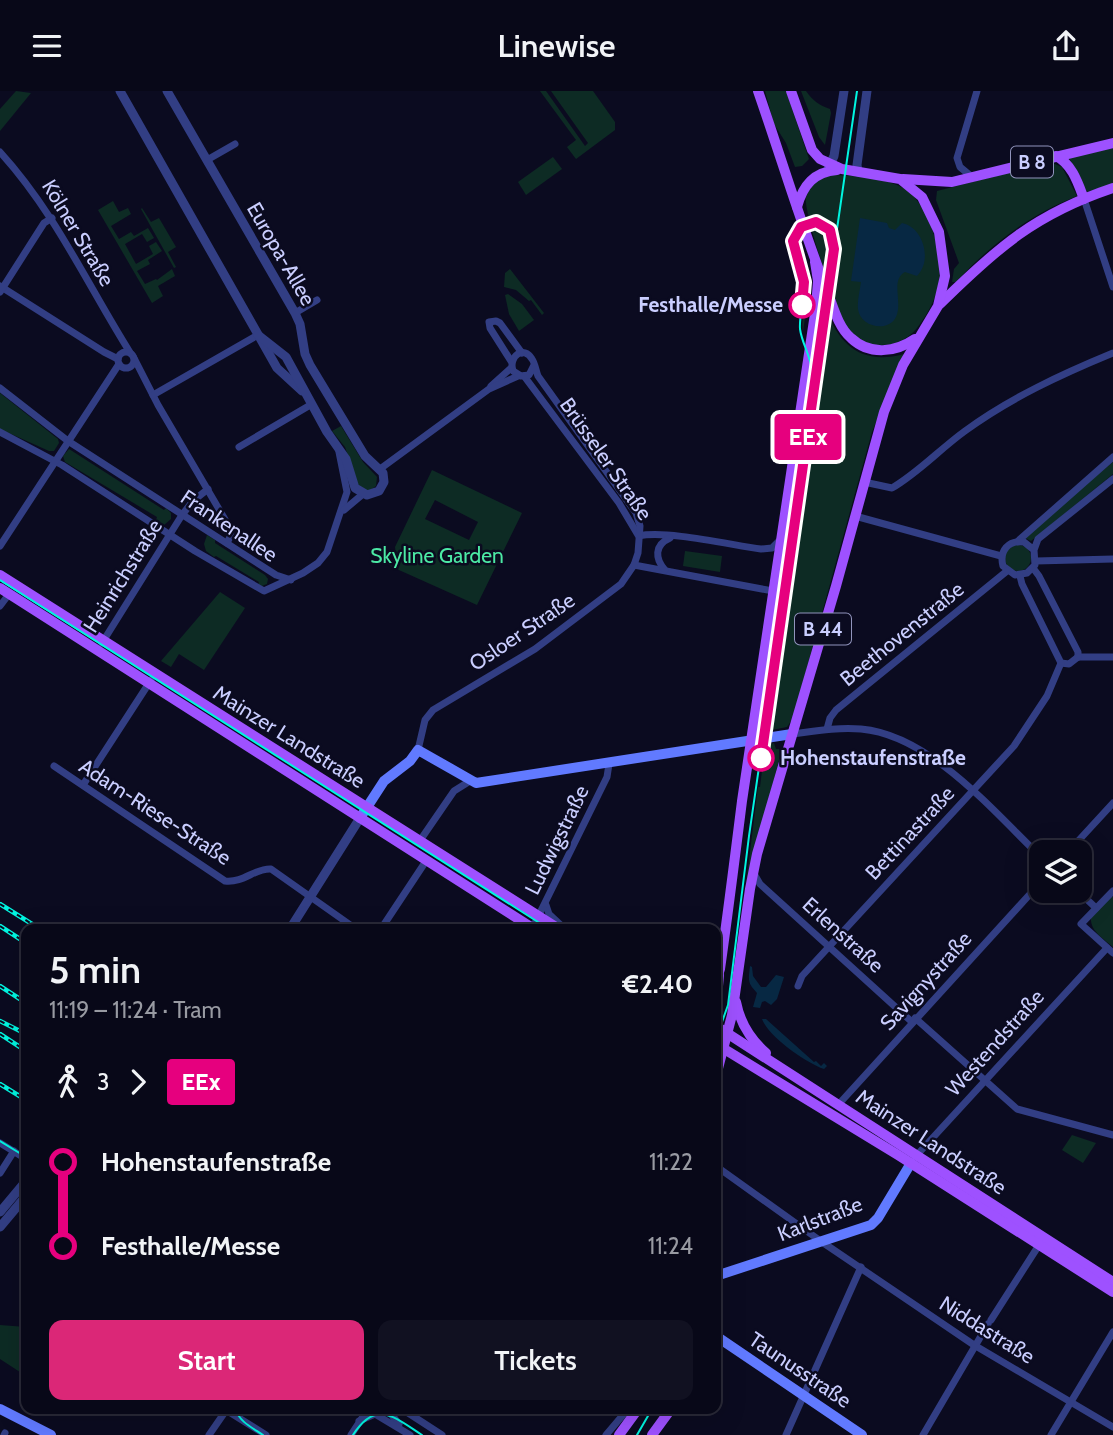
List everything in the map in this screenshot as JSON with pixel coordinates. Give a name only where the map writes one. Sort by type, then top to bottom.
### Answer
[{"type":"main road","points":[[758,91],[815,262],[839,322],[850,337],[869,348],[883,351],[900,348],[918,337],[938,306],[1002,245],[1049,215],[1113,188]]},
{"type":"main road","points":[[791,91],[812,150],[831,167],[807,183],[797,207]]},
{"type":"main road","name":"B 8","points":[[831,167],[941,183],[1113,143]]},
{"type":"main road","points":[[1056,156],[1066,162],[1072,171],[1084,199]]},
{"type":"main road","points":[[900,179],[922,197],[939,232],[945,266],[938,306]]},
{"type":"main road","name":"B 44","points":[[721,950],[816,307],[818,281],[815,262]]},
{"type":"main road","name":"B 44","points":[[722,1034],[734,996],[753,872],[884,412],[903,365],[918,337]]},
{"type":"main road","name":"Mainzer Landstraße","points":[[0,575],[100,646]]},
{"type":"main road","name":"Mainzer Landstraße","points":[[5,591],[100,646],[363,813],[426,860],[531,924]]},
{"type":"main road","points":[[755,713],[761,727],[770,737]]},
{"type":"main road","points":[[363,813],[384,781],[410,761],[418,750],[470,781],[484,782],[792,734]]},
{"type":"main road","name":"Mainzer Landstraße","points":[[363,813],[419,842],[531,924]]},
{"type":"main road","points":[[734,996],[744,1027],[754,1041],[790,1072]]},
{"type":"main road","name":"Mainzer Landstraße","points":[[722,1034],[790,1072],[1039,1245],[1113,1292]]},
{"type":"main road","name":"Mainzer Landstraße","points":[[721,1047],[914,1159],[1113,1282]]},
{"type":"main road","name":"Karlstraße","points":[[721,1274],[849,1233],[875,1221],[914,1159]]},
{"type":"main road","name":"Taunusstraße","points":[[721,1339],[862,1435]]},
{"type":"main road","points":[[0,1409],[51,1435]]},
{"type":"main road","points":[[619,1435],[634,1414]]},
{"type":"main road","points":[[652,1435],[667,1414]]},
{"type":"street","points":[[120,91],[258,335],[286,357],[349,467],[355,488],[363,494],[372,495],[382,487],[384,477],[380,469],[489,389],[511,365],[515,356],[522,353]]},
{"type":"street","name":"Europa-Allee","points":[[167,91],[295,313],[303,332],[305,354],[314,372],[365,456],[380,469]]},
{"type":"street","points":[[831,167],[844,91]]},
{"type":"street","points":[[858,172],[867,91]]},
{"type":"street","points":[[973,177],[960,167],[957,158],[976,91]]},
{"type":"street","points":[[207,160],[235,143]]},
{"type":"street","name":"Kölner Straße","points":[[0,152],[52,218],[230,528],[231,535],[227,543]]},
{"type":"street","points":[[1084,199],[1113,287]]},
{"type":"street","points":[[0,546],[119,360],[126,352],[132,356],[133,363],[124,367],[119,360],[1,288],[44,223],[52,218]]},
{"type":"street","points":[[295,313],[317,300]]},
{"type":"street","points":[[489,389],[531,372],[534,366],[529,355],[522,353],[500,323],[493,320],[489,322],[490,328],[511,365],[521,376]]},
{"type":"street","points":[[153,395],[258,335]]},
{"type":"street","name":"Kölner Straße","points":[[119,336],[119,360]]},
{"type":"street","points":[[864,482],[892,488],[960,435],[998,410],[1033,389],[1113,353]]},
{"type":"street","name":"Brüsseler Straße","points":[[534,366],[538,376],[637,515],[639,537]]},
{"type":"street","name":"Brüsseler Straße","points":[[521,376],[619,503],[639,537]]},
{"type":"street","name":"Frankenallee","points":[[0,388],[68,441],[271,571],[274,580],[269,589],[259,590],[55,461],[0,432]]},
{"type":"street","points":[[239,447],[312,404]]},
{"type":"street","points":[[564,430],[571,428],[578,433]]},
{"type":"street","points":[[269,589],[314,566],[330,545],[346,492],[339,451]]},
{"type":"street","points":[[1020,576],[1007,571],[1002,557],[1007,545],[1018,541],[1113,457]]},
{"type":"street","points":[[1078,657],[1078,652],[1034,565],[1034,550],[1038,539],[1113,479]]},
{"type":"street","name":"Heinrichstraße","points":[[100,646],[182,515],[193,501],[208,489]]},
{"type":"street","points":[[341,513],[363,494]]},
{"type":"street","points":[[855,516],[1002,557]]},
{"type":"street","points":[[773,591],[635,565],[639,537],[650,534],[761,549],[772,548],[781,538]]},
{"type":"street","points":[[665,570],[659,563],[657,551],[664,541],[674,537]]},
{"type":"street","points":[[1018,541],[1028,544],[1034,550]]},
{"type":"street","points":[[1020,576],[1034,565],[1113,559]]},
{"type":"street","name":"Osloer Straße","points":[[418,750],[425,720],[433,710],[536,649],[621,584],[635,565]]},
{"type":"street","points":[[271,571],[291,580]]},
{"type":"street","name":"Beethovenstraße","points":[[827,729],[836,710],[1007,571]]},
{"type":"street","points":[[1020,576],[1061,663],[1069,664],[1078,657],[1113,657]]},
{"type":"street","points":[[0,606],[5,591]]},
{"type":"street","name":"Bettinastraße","points":[[798,986],[803,976],[1028,729],[1047,697],[1061,663]]},
{"type":"street","points":[[83,785],[152,679]]},
{"type":"street","points":[[792,734],[827,729],[863,729],[898,737],[937,761],[1029,846]]},
{"type":"street","name":"Ludwigstraße","points":[[535,924],[607,776],[609,764]]},
{"type":"street","name":"Adam-Riese-Straße","points":[[54,766],[225,881],[243,880],[265,869],[271,869],[310,898]]},
{"type":"street","points":[[419,842],[454,791],[470,781]]},
{"type":"street","points":[[1079,840],[1113,803]]},
{"type":"street","points":[[293,924],[363,813]]},
{"type":"street","points":[[384,924],[426,860]]},
{"type":"street","name":"Erlenstraße","points":[[753,872],[760,884],[871,984],[1017,1109],[1113,1135]]},
{"type":"street","points":[[1110,950],[1081,924],[1113,891]]},
{"type":"street","name":"Savignystraße","points":[[838,1105],[1029,894]]},
{"type":"street","points":[[310,898],[349,924]]},
{"type":"street","points":[[1091,903],[1096,908]]},
{"type":"street","points":[[546,905],[549,914],[560,924]]},
{"type":"street","name":"Westendstraße","points":[[914,1159],[1110,950]]},
{"type":"street","points":[[0,1143],[21,1156]]},
{"type":"street","points":[[0,1173],[14,1151]]},
{"type":"street","name":"Niddastraße","points":[[721,1170],[974,1345],[1113,1427]]},
{"type":"street","points":[[0,1212],[21,1188]]},
{"type":"street","points":[[0,1227],[21,1203]]},
{"type":"street","points":[[846,1257],[838,1243],[849,1233]]},
{"type":"street","points":[[923,1435],[974,1345],[1039,1245]]},
{"type":"street","points":[[786,1435],[862,1267]]},
{"type":"street","points":[[1051,1435],[1113,1332]]},
{"type":"street","points":[[209,1435],[223,1414]]},
{"type":"street","points":[[234,1414],[266,1435]]},
{"type":"street","points":[[351,1435],[364,1414]]},
{"type":"street","points":[[359,1421],[375,1414],[410,1435]]},
{"type":"street","points":[[391,1414],[410,1435]]},
{"type":"street","points":[[395,1414],[396,1421]]},
{"type":"street","points":[[410,1414],[442,1435]]},
{"type":"street","points":[[606,1435],[624,1414]]},
{"type":"green space","points":[[16,91],[31,93],[0,131],[0,109]]},
{"type":"green space","points":[[540,91],[546,91],[585,146],[588,143],[551,91],[593,91],[615,122],[615,130],[576,159],[567,147],[576,140]]},
{"type":"green space","points":[[765,91],[786,91],[809,159],[802,166],[795,167],[786,143],[774,124]]},
{"type":"green space","points":[[801,91],[806,91],[816,102],[830,109],[825,145],[819,137]]},
{"type":"green space","points":[[1113,148],[1113,184],[1087,192],[1069,158]]},
{"type":"green space","points":[[553,157],[562,169],[526,195],[518,182]]},
{"type":"green space","points":[[1050,162],[1062,167],[1077,196],[1043,212],[1011,232],[956,282],[952,282],[954,269],[959,263],[936,200],[937,191]]},
{"type":"green space","points":[[832,175],[880,180],[905,189],[922,207],[928,219],[937,247],[940,274],[938,286],[926,315],[905,339],[885,345],[865,342],[848,329],[843,320],[815,242],[806,198],[816,183]]},
{"type":"green space","points":[[113,201],[119,212],[128,208],[131,214],[111,226],[119,239],[131,232],[134,236],[148,228],[154,238],[147,242],[142,234],[125,244],[136,264],[153,254],[149,246],[156,242],[162,251],[148,260],[150,264],[137,271],[145,284],[157,280],[172,269],[175,276],[158,286],[163,296],[152,303],[98,210]]},
{"type":"green space","points":[[142,208],[151,222],[159,218],[176,247],[168,252],[176,267],[174,268]]},
{"type":"green space","points":[[798,235],[804,260],[807,287],[805,276],[795,246]]},
{"type":"green space","points":[[510,269],[544,313],[542,315],[531,300],[516,290],[504,287],[505,273]]},
{"type":"green space","points":[[807,290],[806,306],[803,332],[803,319]]},
{"type":"green space","points":[[508,294],[522,304],[534,320],[519,331],[509,314],[505,295]]},
{"type":"green space","points":[[826,309],[838,334],[855,350],[876,357],[904,354],[872,432],[793,718],[787,727],[772,730],[766,727],[789,580],[783,578],[793,509],[800,510],[800,506],[803,506],[809,468],[806,467],[812,406]]},
{"type":"green space","points":[[0,393],[58,439],[59,443],[54,451],[0,429]]},
{"type":"green space","points":[[341,426],[363,462],[377,477],[376,486],[369,491],[360,490],[345,447],[332,431]]},
{"type":"green space","points":[[69,449],[164,510],[166,508],[171,513],[171,519],[164,525],[156,520],[157,517],[65,462],[63,456]]},
{"type":"green space","points":[[1113,462],[1113,474],[1031,541],[1023,537]]},
{"type":"green space","name":"Skyline Garden","points":[[432,470],[522,513],[477,605],[390,566],[396,556],[395,547]],"holes":[[[435,500],[478,522],[469,540],[425,519]]]},
{"type":"green space","points":[[207,535],[265,575],[267,584],[258,585],[259,582],[206,551],[204,544]]},
{"type":"green space","points":[[1018,545],[1027,549],[1031,558],[1027,567],[1018,571],[1009,567],[1005,558],[1009,549]]},
{"type":"green space","points":[[685,551],[722,556],[720,572],[683,566]]},
{"type":"green space","points":[[220,592],[245,608],[204,670],[179,654],[171,667],[161,661]]},
{"type":"green space","points":[[774,743],[776,749],[782,749],[746,884],[765,746]]},
{"type":"green space","points":[[1111,897],[1113,947],[1095,931],[1091,923],[1091,918]]},
{"type":"green space","points":[[1072,1135],[1096,1143],[1083,1163],[1062,1150]]},
{"type":"green space","points":[[0,1325],[21,1327],[21,1373],[0,1359]]},
{"type":"water","points":[[860,218],[887,223],[889,228],[895,230],[902,223],[909,226],[920,237],[923,245],[925,253],[922,269],[917,276],[905,272],[898,280],[898,311],[896,317],[887,325],[869,324],[858,309],[861,282],[851,281]]},
{"type":"water","points":[[750,966],[761,987],[766,987],[776,975],[784,977],[777,999],[771,1005],[765,1001],[760,1008],[753,1007],[757,993],[749,982]]},
{"type":"water","points":[[762,1019],[766,1019],[814,1062],[827,1066],[824,1069],[816,1066],[788,1048]]},
{"type":"tram line","points":[[721,1025],[728,1005],[749,836],[857,91]]},
{"type":"tram line","points":[[812,372],[800,329],[804,284],[794,237],[797,230],[804,225],[816,222],[830,231],[834,246]]},
{"type":"tram line","name":"EEx","points":[[761,758],[834,249],[830,230],[816,222],[801,227],[793,241],[804,282],[802,305]]},
{"type":"tram line","points":[[0,580],[541,924]]},
{"type":"tram line","points":[[0,1141],[21,1154]]},
{"type":"tram line","points":[[237,1414],[263,1435]]},
{"type":"tram line","points":[[353,1435],[361,1424],[378,1414],[403,1422],[422,1435]]},
{"type":"tram line","points":[[637,1435],[649,1414]]},
{"type":"railway","points":[[0,904],[32,924]]},
{"type":"railway","points":[[0,926],[21,940]]},
{"type":"railway","points":[[0,986],[21,1000]]},
{"type":"railway","points":[[0,1021],[21,1032]]},
{"type":"railway","points":[[0,1034],[21,1048]]},
{"type":"railway","points":[[0,1084],[21,1097]]},
{"type":"place","name":"Festhalle/Messe","points":[[802,305]]},
{"type":"place","name":"Hohenstaufenstraße","points":[[761,758]]}]
